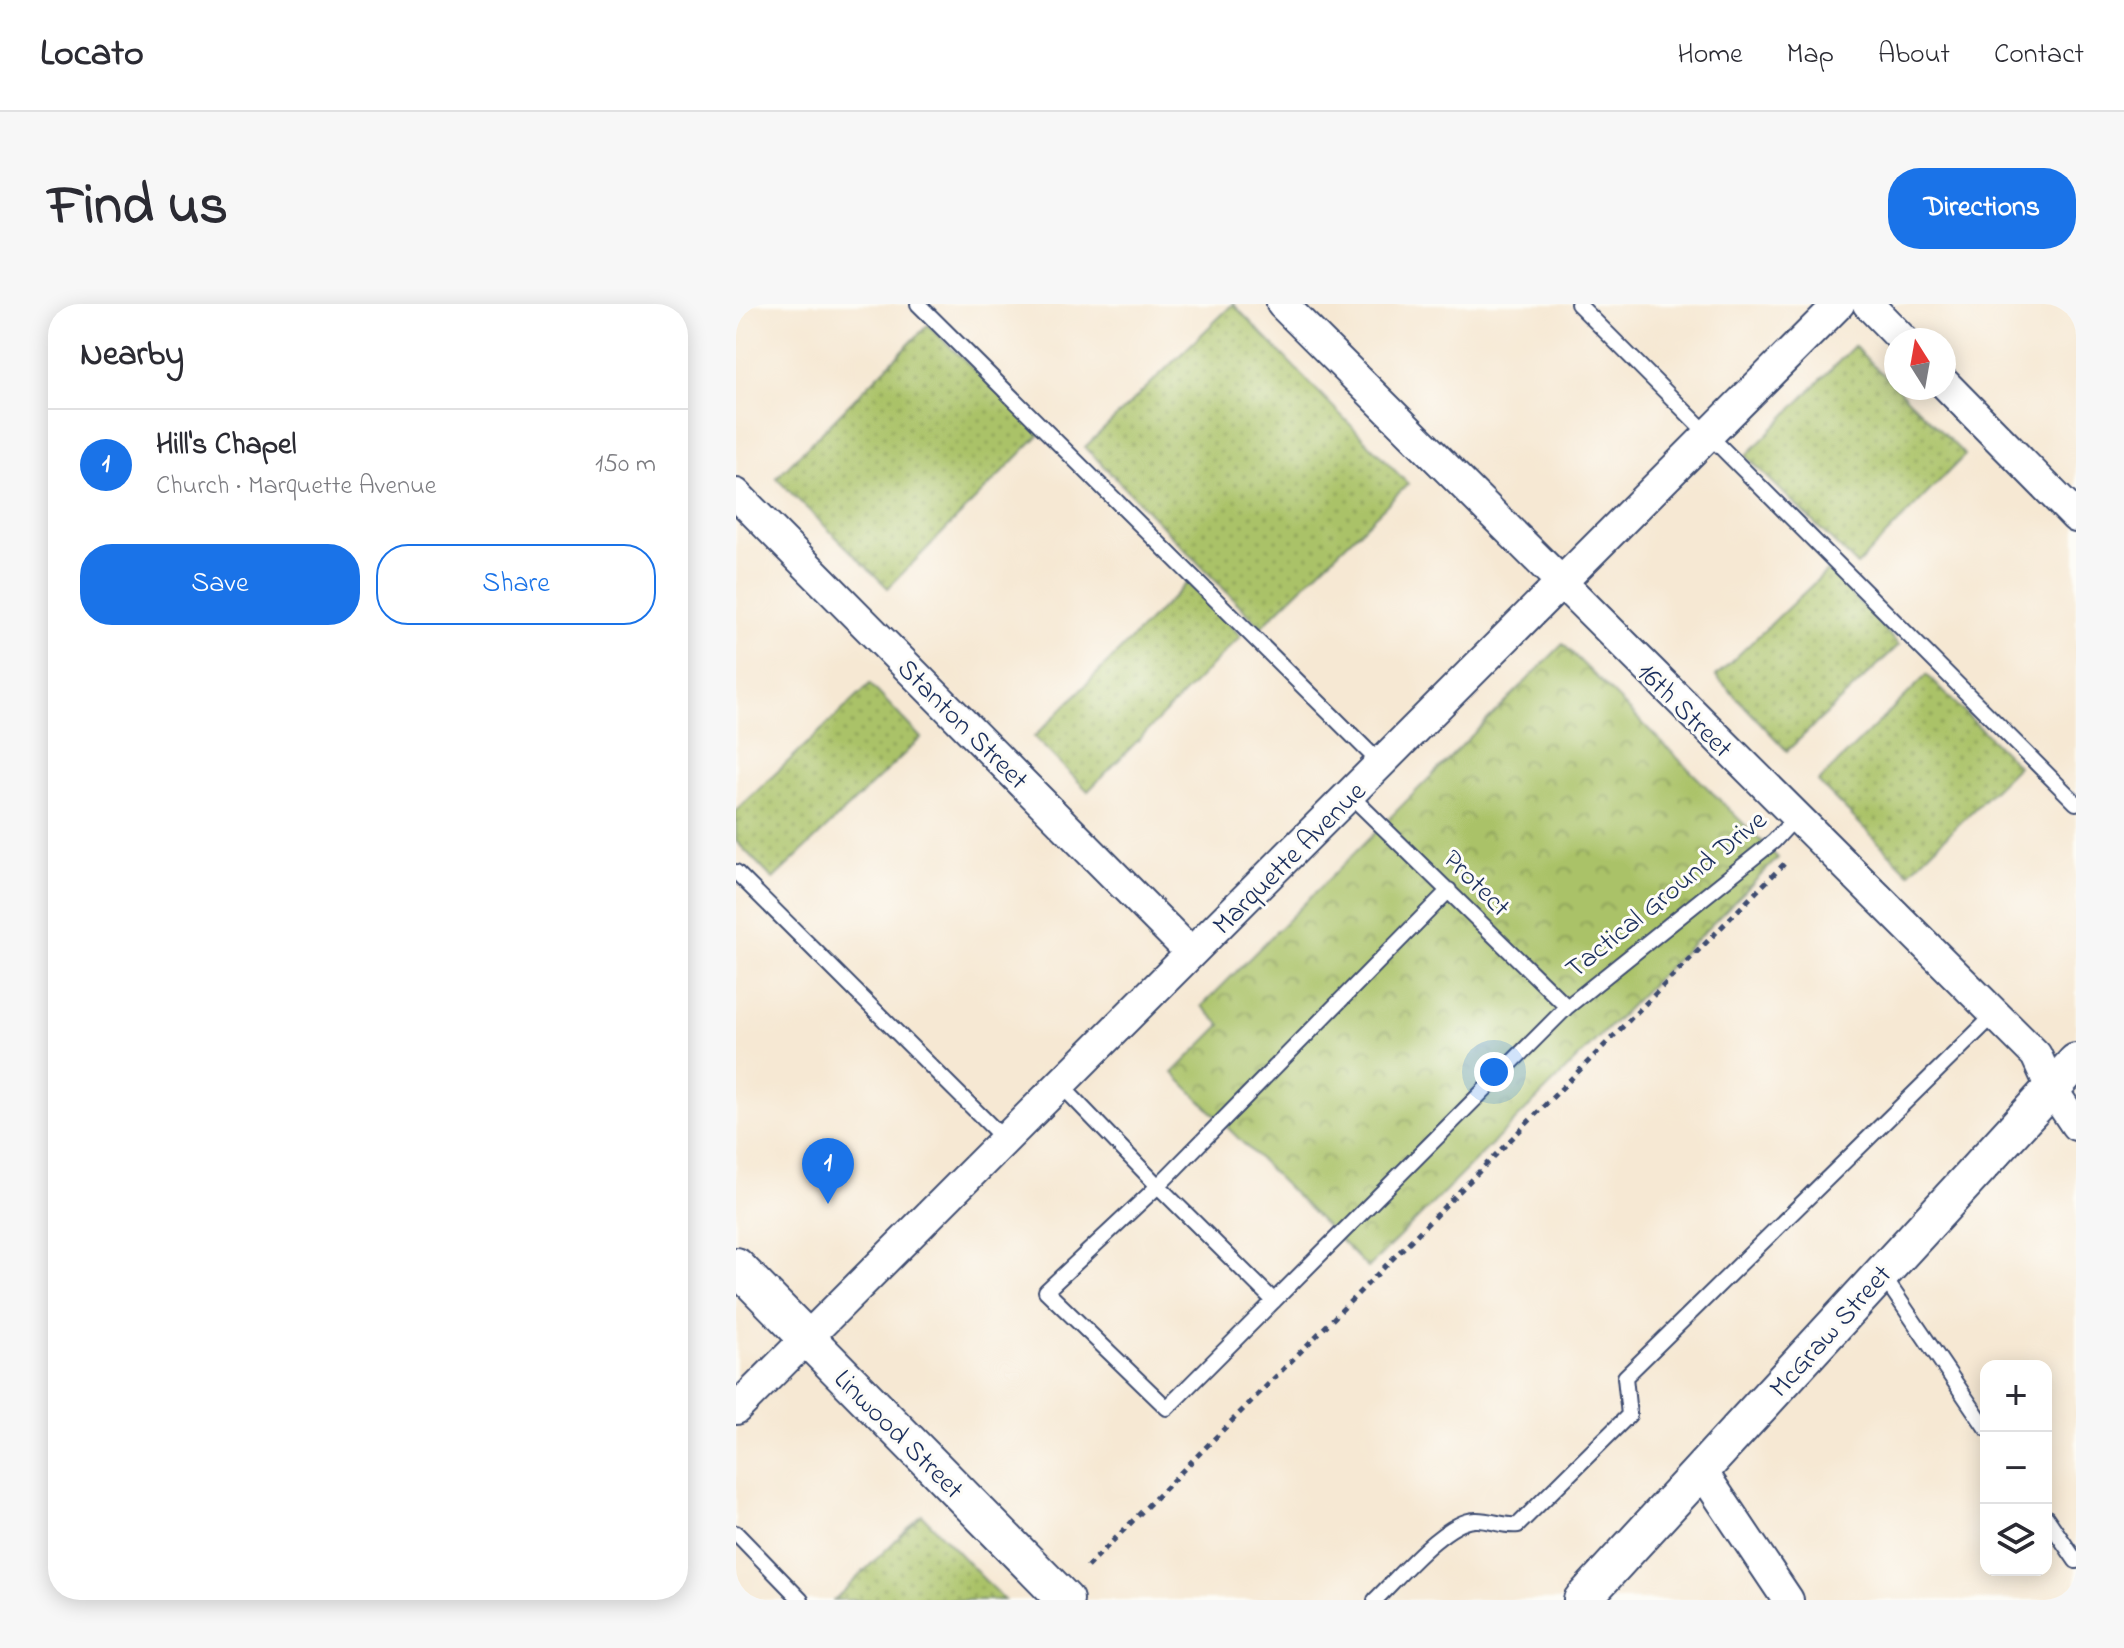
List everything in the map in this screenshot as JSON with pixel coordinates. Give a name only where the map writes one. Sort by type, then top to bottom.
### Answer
[{"type":"street","name":"16th Street","points":[[1282,304],[2036,1055],[2051,1088],[2076,1125]]},
{"type":"street","name":"Marquette Avenue","points":[[736,1409],[1562,585],[1839,304]]},
{"type":"street","points":[[1868,304],[1891,328]]},
{"type":"street","points":[[1956,395],[2076,517]]},
{"type":"street","name":"Stanton Street","points":[[736,494],[1191,953]]},
{"type":"street","name":"McGraw Street","points":[[1582,1600],[2076,1062]]},
{"type":"street","name":"Linwood Street","points":[[736,1266],[1065,1600]]},
{"type":"street","points":[[1701,1470],[1788,1600]]},
{"type":"lane","points":[[918,304],[1381,764]]},
{"type":"lane","points":[[1578,304],[2076,803]]},
{"type":"lane","name":"Protect","points":[[1350,795],[1567,1007]]},
{"type":"lane","name":"Tactical Ground Drive","points":[[1158,1186],[1046,1291],[1167,1408],[1567,1007],[1774,841],[1796,817]]},
{"type":"lane","points":[[736,872],[1005,1140]]},
{"type":"lane","points":[[1158,1186],[1449,890]]},
{"type":"lane","points":[[1375,1600],[1454,1525],[1475,1520],[1507,1527],[1518,1525],[1629,1415],[1625,1377],[1995,1014]]},
{"type":"lane","points":[[1060,1084],[1274,1301]]},
{"type":"lane","points":[[1881,1273],[1980,1419]]},
{"type":"lane","points":[[2052,1526],[2076,1561]]},
{"type":"lane","points":[[736,1533],[801,1600]]},
{"type":"path","points":[[1087,1567],[1791,858]]},
{"type":"green space","points":[[1233,304],[1408,484],[1261,627],[1085,447]]},
{"type":"green space","points":[[928,325],[1040,434],[888,588],[776,478]]},
{"type":"green space","points":[[1854,346],[1884,375],[1884,400],[1909,400],[1965,455],[1857,565],[1746,456]]},
{"type":"green space","points":[[1828,570],[1899,645],[1787,751],[1716,676]]},
{"type":"green space","points":[[1187,583],[1241,636],[1088,791],[1034,737]]},
{"type":"green space","points":[[1563,644],[1778,858],[1368,1268],[1173,1073],[1221,1025],[1202,1006]]},
{"type":"green space","points":[[1927,675],[2018,766],[1909,873],[1818,782]]},
{"type":"green space","points":[[870,684],[921,738],[773,879],[736,841],[736,811]]},
{"type":"green space","points":[[922,1515],[1004,1600],[834,1600]]},
{"type":"place","name":"Hill's Chapel","points":[[828,1204]]}]
